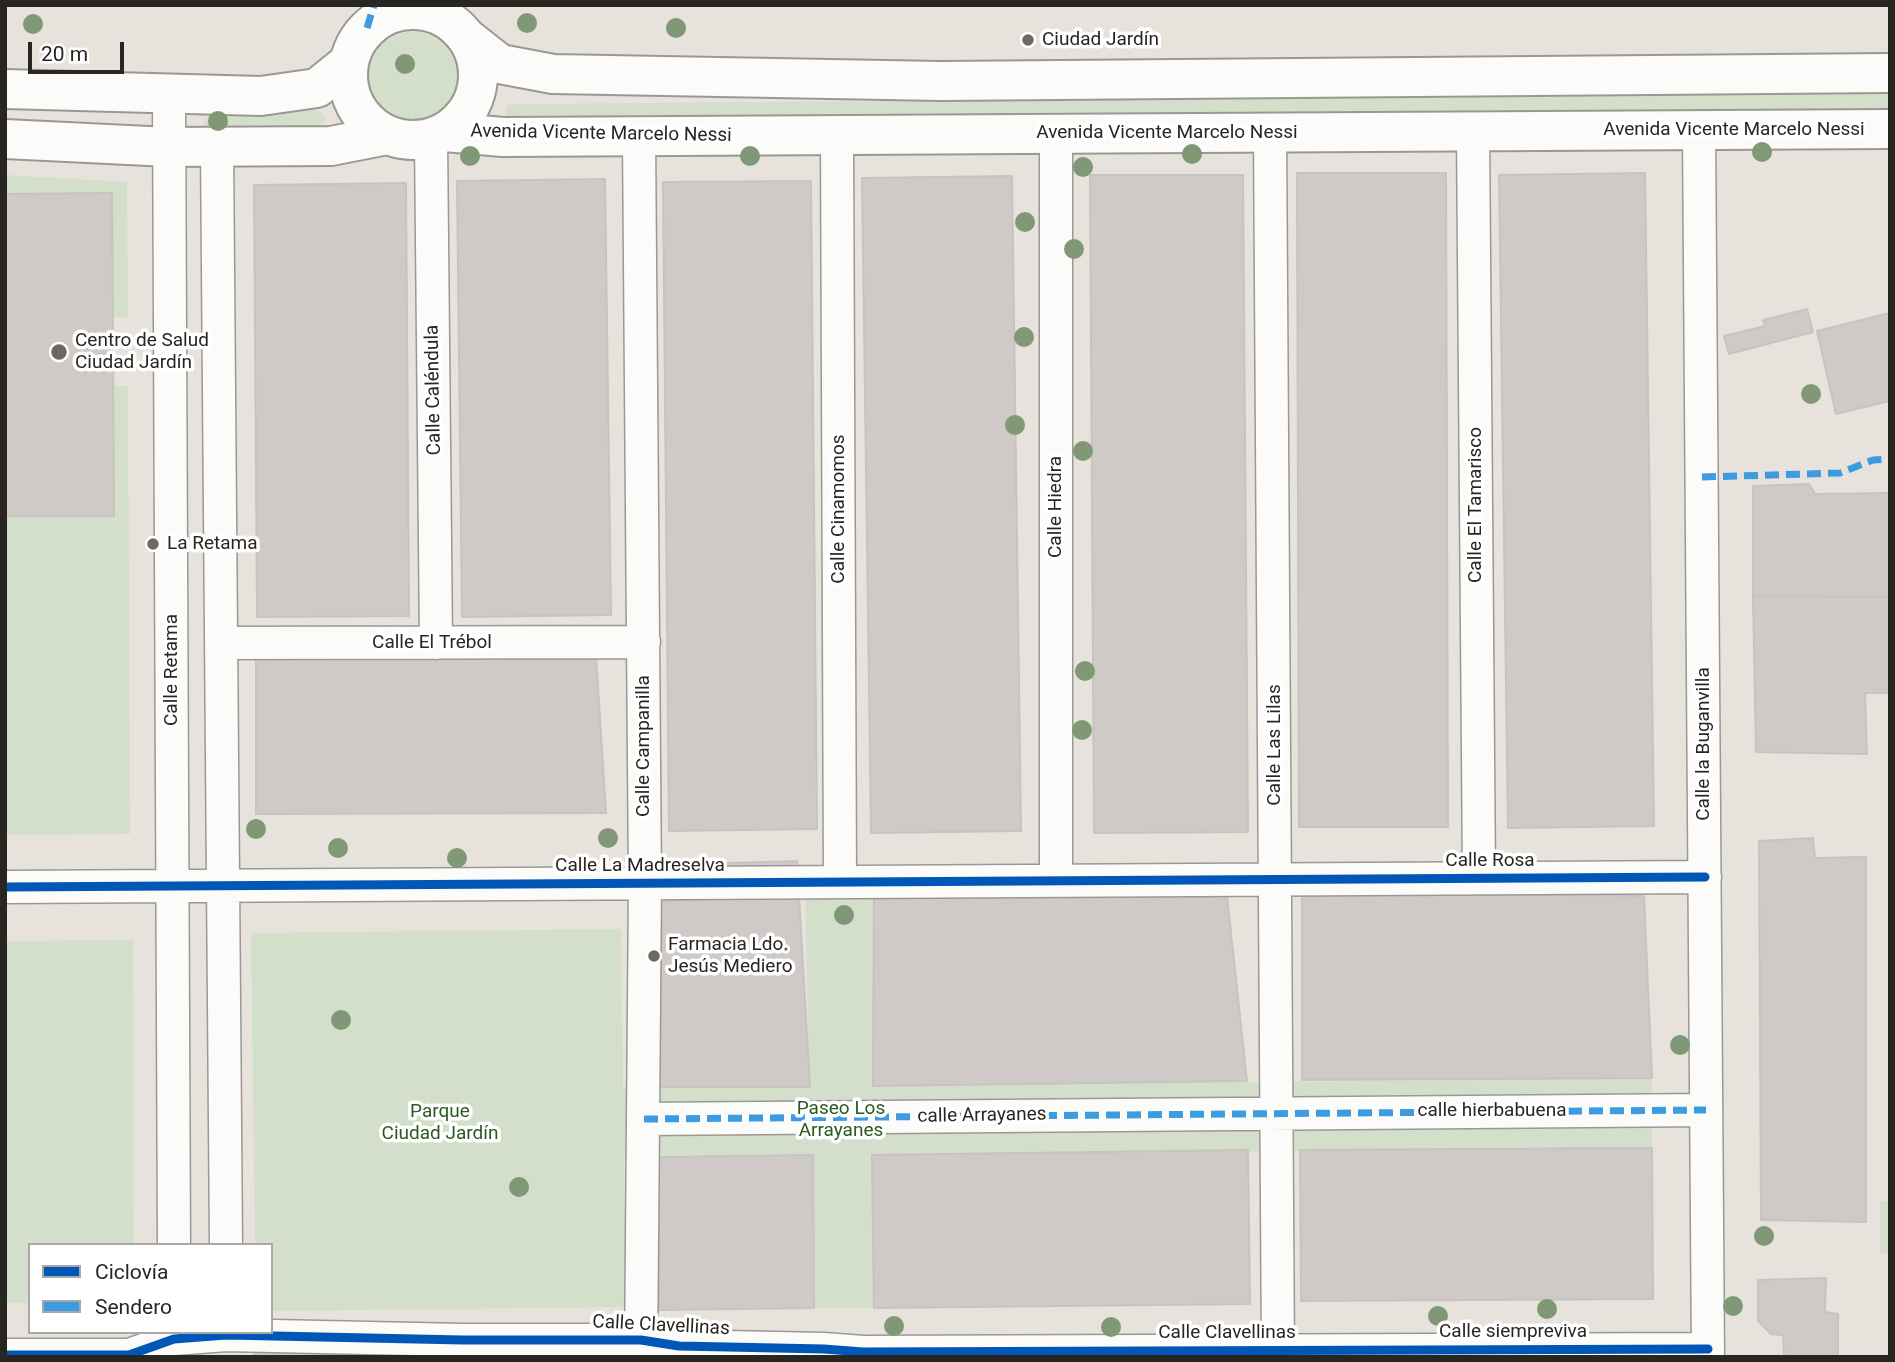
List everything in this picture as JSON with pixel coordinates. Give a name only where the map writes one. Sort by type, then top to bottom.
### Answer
[{"type":"main road","points":[[451,19],[476,57],[478,79],[474,100],[462,118],[438,135],[416,141],[387,135],[369,123],[355,106],[348,85],[348,63],[355,44],[367,28],[384,16],[403,10],[423,11],[451,19],[500,64],[553,74],[941,81],[1890,73]]},
{"type":"main road","points":[[5,89],[261,96],[317,88],[348,63]]},
{"type":"main road","name":"Avenida Vicente Marcelo Nessi","points":[[438,135],[503,137],[1890,130]]},
{"type":"main road","points":[[5,139],[169,146],[331,146],[387,135]]},
{"type":"street","name":"Calle Retama","points":[[169,95],[174,1243]]},
{"type":"street","name":"Calle la Buganvilla","points":[[1699,130],[1708,1353]]},
{"type":"street","name":"Calle El Tamarisco","points":[[1473,131],[1479,878]]},
{"type":"street","name":"Calle Las Lilas","points":[[1270,133],[1279,1354]]},
{"type":"street","name":"Calle Hiedra","points":[[1056,134],[1056,881]]},
{"type":"street","name":"Calle Caléndula","points":[[436,643],[438,135]]},
{"type":"street","name":"Calle Cinamomos","points":[[837,135],[840,882]]},
{"type":"street","name":"Calle Campanilla","points":[[639,136],[645,884],[641,1348]]},
{"type":"street","points":[[217,146],[226,1243]]},
{"type":"street","name":"Calle El Trébol","points":[[221,643],[644,642]]},
{"type":"street","name":"Calle Rosa","points":[[1276,880],[1705,877]]},
{"type":"street","name":"Calle La Madreselva","points":[[5,887],[1276,880]]},
{"type":"street","name":"calle hierbabuena","points":[[1277,1113],[1706,1110]]},
{"type":"street","name":"calle Arrayanes","points":[[644,1119],[1277,1113]]},
{"type":"street","name":"Calle Clavellinas","points":[[5,1355],[129,1354],[174,1343],[226,1341],[463,1340],[641,1348],[679,1346],[824,1349],[842,1354],[1279,1354],[1318,1350]]},
{"type":"street","name":"Calle siempreviva","points":[[1318,1350],[1708,1353]]},
{"type":"green space","points":[[413,32],[430,36],[444,45],[453,59],[457,76],[453,93],[444,107],[430,116],[413,120],[396,116],[382,107],[373,93],[369,76],[373,59],[382,45],[396,36]]},
{"type":"green space","points":[[1890,93],[1890,114],[509,120],[505,116],[508,105],[514,104]]},
{"type":"green space","points":[[212,109],[315,110],[325,117],[324,123],[314,127],[201,129]]},
{"type":"green space","points":[[5,175],[127,182],[128,317],[113,317],[112,193],[5,194]]},
{"type":"green space","points":[[113,386],[128,386],[130,834],[5,835],[5,516],[114,516]]},
{"type":"green space","name":"Parque Ciudad Jardín","points":[[805,883],[874,896],[873,1086],[1652,1078],[1652,1148],[872,1155],[874,1308],[814,1308],[813,1155],[624,1156],[626,1307],[273,1311],[273,1243],[255,1243],[251,933],[621,929],[623,1087],[809,1087]]},
{"type":"green space","points":[[133,940],[134,1243],[28,1243],[28,1303],[5,1303],[5,941]]},
{"type":"green space","points":[[1880,1201],[1890,1201],[1890,1253],[1880,1253]]},
{"type":"building","points":[[1297,173],[1446,173],[1448,827],[1299,827]]},
{"type":"building","points":[[1645,173],[1654,826],[1508,828],[1499,175]]},
{"type":"building","points":[[1090,175],[1243,175],[1248,832],[1094,833]]},
{"type":"building","points":[[1012,176],[1021,831],[871,833],[862,178]]},
{"type":"building","points":[[605,179],[611,615],[462,617],[457,181]]},
{"type":"building","points":[[811,181],[817,829],[669,831],[663,182]]},
{"type":"building","points":[[406,183],[409,616],[257,617],[254,185]]},
{"type":"building","name":"Centro de Salud Ciudad Jardín","points":[[112,193],[114,516],[5,516],[5,194]]},
{"type":"building","points":[[1807,309],[1813,332],[1729,354],[1724,336],[1765,326],[1763,320]]},
{"type":"building","points":[[1890,313],[1890,401],[1836,414],[1817,331]]},
{"type":"building","points":[[1809,484],[1815,494],[1890,493],[1890,597],[1753,596],[1753,486]]},
{"type":"building","points":[[1753,596],[1890,597],[1890,693],[1865,693],[1867,754],[1756,752]]},
{"type":"building","points":[[256,652],[596,656],[606,813],[256,814]]},
{"type":"building","points":[[1813,838],[1815,858],[1866,857],[1866,1222],[1761,1220],[1759,841]]},
{"type":"building","points":[[797,861],[810,1087],[658,1087],[659,865]]},
{"type":"building","points":[[1226,887],[1247,1081],[873,1086],[874,896]]},
{"type":"building","points":[[1302,893],[1644,896],[1652,1078],[1302,1080]]},
{"type":"building","points":[[1652,1148],[1653,1299],[1301,1301],[1300,1150]]},
{"type":"building","points":[[1248,1150],[1250,1304],[874,1308],[872,1155]]},
{"type":"building","points":[[813,1155],[814,1308],[659,1310],[659,1157]]},
{"type":"building","points":[[1826,1278],[1825,1312],[1838,1314],[1838,1357],[1784,1357],[1783,1335],[1771,1334],[1758,1321],[1758,1280]]},
{"type":"building","points":[[254,1345],[602,1346],[603,1357],[254,1357]]},
{"type":"marked path","points":[[367,28],[374,5]]},
{"type":"marked path","points":[[1702,477],[1840,473],[1873,460],[1890,459]]},
{"type":"marked path","points":[[644,1119],[1706,1110]]},
{"type":"cycle path","points":[[5,887],[1705,877]]},
{"type":"cycle path","points":[[5,1355],[129,1355],[174,1339],[226,1335],[463,1340],[641,1340],[679,1346],[863,1352],[1708,1349]]},
{"type":"place","name":"Ciudad Jardín","points":[[1028,40]]},
{"type":"place","name":"Centro de Salud Ciudad Jardín","points":[[59,352]]},
{"type":"place","name":"La Retama","points":[[153,544]]},
{"type":"place","name":"Farmacia Ldo. Jesús Mediero","points":[[654,956]]},
{"type":"park label","name":"Paseo Los Arrayanes","points":[[841,1120]]}]
